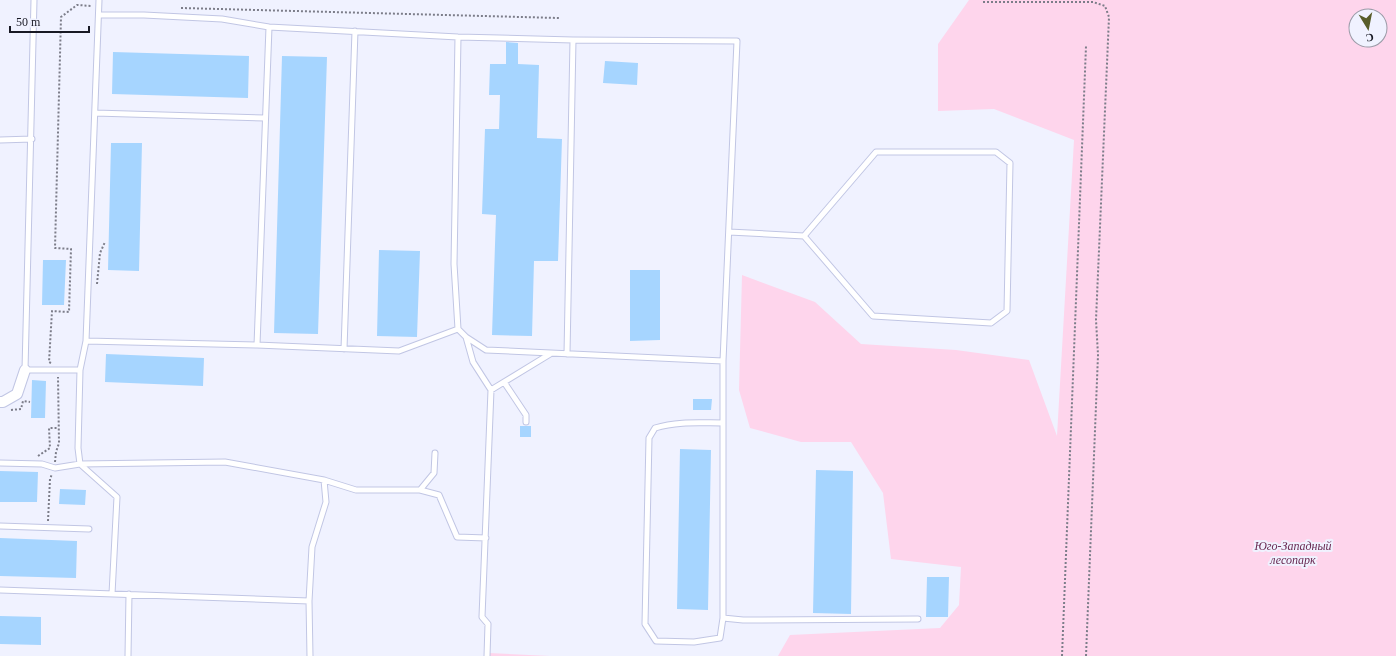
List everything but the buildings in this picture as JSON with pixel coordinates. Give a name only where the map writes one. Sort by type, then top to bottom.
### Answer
[{"type":"street","points":[[0,402],[17,394],[25,370]]},
{"type":"lane","points":[[34,0],[32,138],[25,370],[80,370]]},
{"type":"lane","points":[[99,0],[86,341],[80,370],[78,448],[80,464],[117,497],[112,594]]},
{"type":"lane","points":[[99,15],[144,15],[222,19],[269,27],[458,37],[573,40],[737,40],[723,360],[723,423],[723,618],[720,638],[694,642],[656,641],[645,624],[649,438],[654,428],[665,425],[690,422],[723,423]]},
{"type":"lane","points":[[257,345],[269,27]]},
{"type":"lane","points":[[344,349],[355,31]]},
{"type":"lane","points":[[458,37],[454,264],[458,329],[466,337],[486,350],[723,360]]},
{"type":"lane","points":[[567,354],[573,40]]},
{"type":"lane","points":[[95,113],[265,118]]},
{"type":"lane","points":[[0,140],[32,138]]},
{"type":"lane","points":[[729,232],[804,236],[873,316],[991,323],[1007,311],[1010,164],[996,152],[876,152],[804,236]]},
{"type":"lane","points":[[86,341],[257,345],[398,352],[458,329]]},
{"type":"lane","points":[[466,337],[473,362],[491,390],[482,617],[488,624],[487,656]]},
{"type":"lane","points":[[491,390],[551,353]]},
{"type":"lane","points":[[504,382],[526,415],[526,422]]},
{"type":"lane","points":[[420,490],[434,473],[435,453]]},
{"type":"lane","points":[[0,463],[42,464],[55,468],[80,464],[225,462],[324,480],[356,490],[420,490],[439,495],[457,537],[486,538]]},
{"type":"lane","points":[[310,656],[309,600],[312,547],[326,502],[324,480]]},
{"type":"lane","points":[[0,526],[89,529]]},
{"type":"lane","points":[[0,590],[309,600]]},
{"type":"lane","points":[[128,656],[129,594]]},
{"type":"lane","points":[[723,618],[743,620],[918,619]]},
{"type":"path","points":[[983,2],[1093,2],[1105,6],[1109,17],[1096,320],[1098,355],[1086,656]]},
{"type":"path","points":[[48,527],[50,479],[55,468],[56,452],[59,443],[58,369],[49,362],[52,311],[69,312],[71,249],[55,248],[61,17],[77,6],[99,6]]},
{"type":"path","points":[[179,8],[559,18]]},
{"type":"path","points":[[1062,656],[1086,46]]},
{"type":"path","points":[[33,459],[50,448],[49,428],[58,428]]},
{"type":"green space","name":"Юго-Западный лесопарк","points":[[969,0],[1396,0],[1396,656],[778,656],[790,635],[940,628],[959,605],[961,567],[891,559],[883,493],[851,442],[801,442],[750,428],[739,390],[742,275],[815,302],[861,344],[956,350],[1029,360],[1057,436],[1074,140],[994,109],[938,111],[938,44]]},
{"type":"green space","points":[[489,653],[550,656],[488,656]]}]
